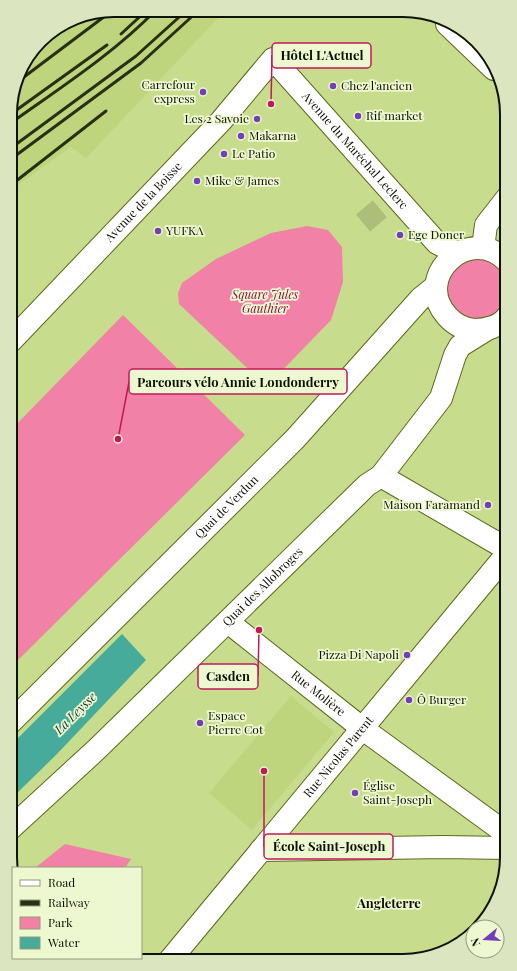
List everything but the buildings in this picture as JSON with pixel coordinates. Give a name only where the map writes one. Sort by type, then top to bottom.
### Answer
[{"type":"street","points":[[456,32],[482,58]]},
{"type":"street","name":"Avenue du Maréchal Leclerc","points":[[273,59],[370,166],[387,200],[437,244],[445,269]]},
{"type":"street","name":"Avenue de la Boisse","points":[[17,335],[221,121],[273,59]]},
{"type":"street","points":[[483,248],[486,225],[500,207]]},
{"type":"street","points":[[500,256],[494,251],[483,248],[470,248],[445,269],[439,304],[450,320],[464,328],[471,330],[500,323]]},
{"type":"street","name":"Quai de Verdun","points":[[17,715],[290,444],[421,298],[445,269]]},
{"type":"street","name":"Quai des Allobroges","points":[[17,823],[91,754],[228,622],[367,485],[381,476],[441,398],[455,355],[460,346],[500,323]]},
{"type":"street","points":[[381,476],[500,545]]},
{"type":"street","name":"Rue Nicolas Parent","points":[[175,954],[500,563]]},
{"type":"street","name":"Rue Molière","points":[[228,622],[363,729],[500,829]]},
{"type":"street","points":[[261,850],[443,847],[500,848]]},
{"type":"shaded area","points":[[219,17],[86,158],[71,147],[17,186],[17,114],[20,89],[24,77],[33,60],[50,41],[71,27],[89,20],[101,18]]},
{"type":"shaded area","points":[[291,696],[334,732],[252,830],[209,793]]},
{"type":"green space","name":"Square Jules Gauthier","points":[[307,226],[328,230],[342,247],[343,282],[331,320],[273,380],[258,378],[179,304],[178,293],[182,283],[216,259],[271,233]]},
{"type":"green space","points":[[481,257],[500,268],[500,310],[481,322],[463,318],[456,313],[448,298],[448,281],[451,273],[456,266],[465,260]]},
{"type":"green space","points":[[123,315],[245,435],[17,661],[17,424]]},
{"type":"green space","points":[[65,844],[131,859],[126,867],[36,867]]},
{"type":"water","name":"La Leysse","points":[[122,634],[146,660],[57,754],[17,793],[17,739]]},
{"type":"tunnel","points":[[363,223],[381,208]]},
{"type":"railway","points":[[121,34],[139,17]]},
{"type":"railway","points":[[17,119],[104,56],[149,17]]},
{"type":"railway","points":[[17,144],[136,56],[179,17]]},
{"type":"railway","points":[[17,155],[141,63],[191,17]]},
{"type":"railway","points":[[24,77],[103,18]]},
{"type":"railway","points":[[17,109],[107,45]]},
{"type":"railway","points":[[17,180],[106,111]]},
{"type":"place","name":"Chez l'ancien","points":[[333,86]]},
{"type":"place","name":"Carrefour express","points":[[203,92]]},
{"type":"place","name":"Hôtel L'Actuel","points":[[271,104]]},
{"type":"place","name":"Rif market","points":[[358,116]]},
{"type":"place","name":"Les 2 Savoie","points":[[257,119]]},
{"type":"place","name":"Makarna","points":[[241,136]]},
{"type":"place","name":"Le Patio","points":[[224,154]]},
{"type":"place","name":"Mike & James","points":[[197,181]]},
{"type":"place","name":"YUFKA","points":[[158,231]]},
{"type":"place","name":"Ege Doner","points":[[400,235]]},
{"type":"place","name":"Parcours vélo Annie Londonderry","points":[[118,439]]},
{"type":"place","name":"Maison Faramand","points":[[488,505]]},
{"type":"place","name":"Casden","points":[[259,630]]},
{"type":"place","name":"Pizza Di Napoli","points":[[407,655]]},
{"type":"place","name":"Ô Burger","points":[[409,700]]},
{"type":"place","name":"Espace Pierre Cot","points":[[200,723]]},
{"type":"place","name":"École Saint-Joseph","points":[[264,771]]},
{"type":"place","name":"Église Saint-Joseph","points":[[355,793]]},
{"type":"district","name":"Angleterre","points":[[389,903]]}]
